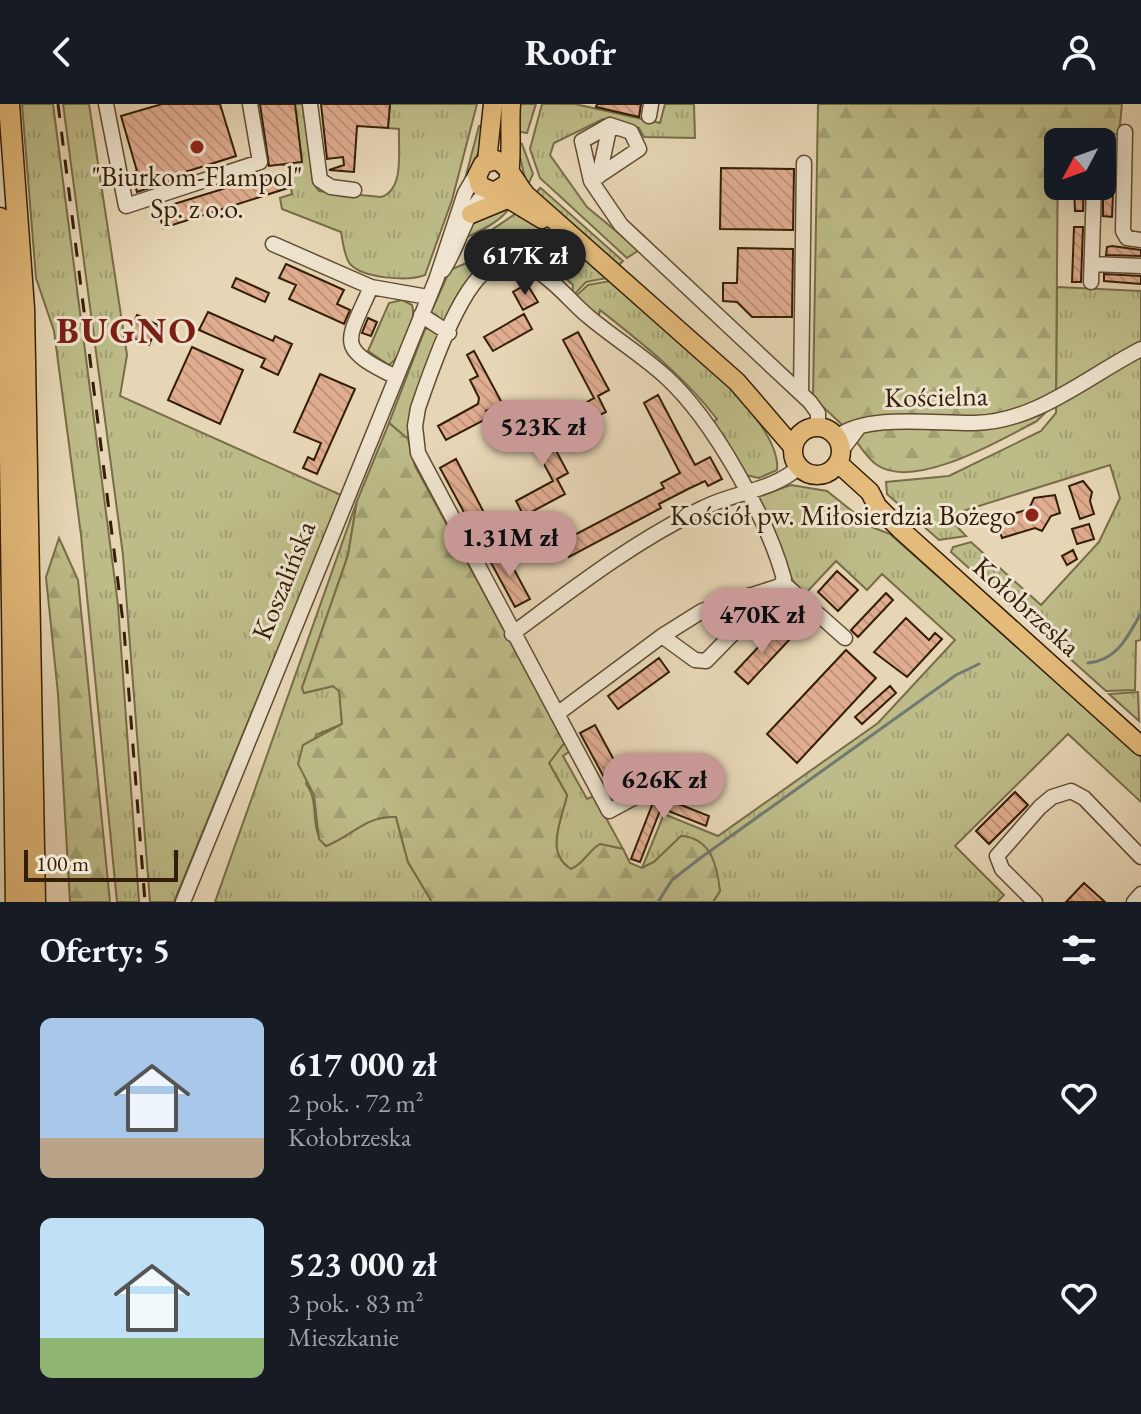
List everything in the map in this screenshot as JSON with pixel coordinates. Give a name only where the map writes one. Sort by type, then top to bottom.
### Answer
[{"type":"highway","points":[[9,104],[24,324],[35,902]]},
{"type":"highway","points":[[0,218],[9,384],[16,902]]},
{"type":"main road","name":"Koszalińska","points":[[482,166],[493,104]]},
{"type":"main road","points":[[471,214],[508,183],[511,104]]},
{"type":"main road","points":[[579,241],[480,186],[482,166],[500,162],[526,195],[579,241],[737,382],[771,420],[805,435],[835,456],[811,474],[799,467],[805,435]]},
{"type":"main road","name":"Kołobrzeska","points":[[835,456],[870,492],[877,506],[1141,746]]},
{"type":"street","points":[[106,104],[126,206],[260,162],[250,104]]},
{"type":"street","points":[[310,104],[320,180],[331,187],[354,190]]},
{"type":"street","points":[[600,175],[614,126]]},
{"type":"street","points":[[600,175],[639,149],[631,132],[614,126],[582,141],[621,225],[801,393],[818,413],[805,435]]},
{"type":"street","points":[[1125,132],[1123,231],[1127,238],[1141,240]]},
{"type":"street","points":[[801,393],[804,163]]},
{"type":"street","name":"Koszalińska","points":[[183,902],[436,280],[465,193],[482,166]]},
{"type":"street","points":[[1091,282],[1094,200]]},
{"type":"street","name":"Koszalińska","points":[[436,280],[457,247],[471,214]]},
{"type":"street","points":[[273,244],[371,287],[428,297]]},
{"type":"street","points":[[635,797],[609,811],[418,453],[415,436],[418,408],[467,291],[480,274],[504,263],[534,268],[587,316],[667,377],[709,427],[747,492],[784,576],[783,583]]},
{"type":"street","points":[[1092,264],[1141,266]]},
{"type":"street","points":[[371,287],[350,336],[351,349],[361,359],[396,377]]},
{"type":"street","points":[[421,315],[449,333]]},
{"type":"street","name":"Kościelna","points":[[835,456],[859,427],[871,423],[978,423],[1007,419],[1045,404],[1141,349]]},
{"type":"street","points":[[512,634],[620,553],[705,507],[783,480],[799,467]]},
{"type":"street","points":[[557,714],[662,636],[708,608],[783,583]]},
{"type":"street","points":[[783,583],[845,638]]},
{"type":"street","points":[[662,636],[695,660],[706,661],[751,615],[751,595]]},
{"type":"street","points":[[1035,902],[1002,869],[997,856],[1040,807],[1062,792],[1071,791],[1084,798],[1141,857]]},
{"type":"street","points":[[1134,902],[1141,894]]},
{"type":"green space","points":[[22,104],[53,104],[118,605],[139,902],[117,902],[81,535],[54,331],[36,278]]},
{"type":"green space","points":[[63,104],[89,104],[127,355],[120,396],[341,495],[174,902],[150,902],[123,555]]},
{"type":"green space","points":[[257,104],[305,104],[313,183],[319,191],[381,197],[394,186],[399,168],[399,129],[388,128],[390,104],[477,104],[452,200],[425,275],[386,277],[356,269],[346,257],[341,232],[282,209],[280,198],[292,194],[287,166],[265,160]]},
{"type":"green space","points":[[517,104],[536,104],[527,133],[516,131]]},
{"type":"green space","points":[[542,104],[575,104],[660,123],[665,104],[694,104],[695,138],[644,137],[639,128],[603,119],[554,143],[550,155],[587,207],[639,250],[627,258],[540,178],[530,149]]},
{"type":"green space","points":[[818,104],[1122,104],[1119,134],[1116,134],[1116,128],[1044,128],[1044,200],[1058,200],[1056,391],[1049,409],[1037,421],[958,460],[913,472],[893,471],[873,462],[849,432],[813,398]]},
{"type":"green space","points":[[479,126],[485,126],[483,136],[460,198]]},
{"type":"green space","points":[[516,140],[522,144],[533,174],[527,187]]},
{"type":"green space","points":[[540,188],[623,261],[617,267],[535,194]]},
{"type":"green space","points":[[511,205],[498,220],[467,237],[478,218]]},
{"type":"green space","points":[[518,212],[580,253],[607,278],[586,282],[572,297],[573,285],[553,267],[550,276],[540,268],[485,268],[479,254],[493,229]]},
{"type":"green space","points":[[471,261],[481,270],[445,323],[431,312],[450,270]]},
{"type":"green space","points":[[610,281],[711,368],[738,396],[773,448],[777,470],[759,478],[746,475],[711,424],[717,419],[691,389],[600,310],[598,320],[576,296],[588,285]]},
{"type":"green space","points":[[1057,287],[1141,291],[1141,640],[1136,641],[1135,690],[1106,691],[951,552],[953,547],[971,542],[1041,605],[1099,542],[1120,498],[1110,465],[947,516],[966,536],[939,540],[887,494],[886,482],[949,476],[1041,431],[1056,413]]},
{"type":"green space","points":[[402,300],[412,305],[412,320],[403,346],[389,365],[368,351],[389,303]]},
{"type":"green space","points":[[432,328],[439,332],[409,423],[408,439],[389,423],[425,329]]},
{"type":"green space","points":[[389,423],[408,439],[415,466],[565,742],[549,763],[567,795],[557,835],[558,854],[563,862],[571,869],[600,844],[623,849],[630,863],[642,868],[654,862],[681,836],[691,838],[711,854],[720,891],[713,902],[432,902],[408,862],[396,817],[376,819],[326,846],[319,839],[314,795],[298,764],[303,745],[342,724],[339,691],[333,686],[304,693],[302,688],[348,555],[357,501]]},
{"type":"green space","points":[[791,485],[827,491],[872,527],[890,534],[1141,757],[1141,802],[1068,734],[955,846],[1004,895],[997,902],[713,902],[720,891],[709,855],[699,842],[681,836],[654,862],[642,868],[664,814],[718,836],[878,723],[955,640],[882,574],[867,590],[836,561],[806,593],[797,586],[782,563],[754,498]]},
{"type":"green space","points":[[357,501],[348,555],[302,688],[304,693],[333,686],[340,691],[342,724],[316,735],[306,784],[313,799],[317,832],[326,846],[376,819],[396,817],[408,862],[432,902],[215,902]]},
{"type":"green space","points":[[59,538],[78,580],[110,902],[70,902],[58,694],[46,577]]},
{"type":"green space","points":[[1138,692],[1139,721],[1109,694]]},
{"type":"green space","points":[[565,742],[570,751],[563,756],[587,799],[594,796],[623,849],[600,844],[571,869],[558,854],[557,845],[567,795],[549,763]]},
{"type":"building","points":[[162,104],[220,104],[236,156],[182,173],[183,177],[137,192],[131,173],[137,171],[121,116]]},
{"type":"building","points":[[260,104],[295,104],[302,162],[269,166]]},
{"type":"building","points":[[321,104],[390,104],[388,128],[357,126],[354,172],[329,170],[344,165],[343,157],[327,159]]},
{"type":"building","points":[[597,104],[641,104],[639,117],[596,107]]},
{"type":"building","points":[[721,168],[794,169],[793,230],[720,229]]},
{"type":"building","points":[[265,176],[268,186],[286,181],[288,188],[163,228],[158,209]]},
{"type":"building","points":[[1075,200],[1083,200],[1083,211],[1075,211]]},
{"type":"building","points":[[1103,200],[1113,200],[1112,217],[1103,216]]},
{"type":"building","points":[[1074,227],[1083,227],[1081,282],[1072,282]]},
{"type":"building","points":[[1107,247],[1141,250],[1141,256],[1106,255]]},
{"type":"building","points":[[738,248],[793,249],[792,317],[752,317],[737,302],[723,301],[723,283],[737,283]]},
{"type":"building","points":[[286,264],[344,290],[337,304],[350,310],[344,324],[289,299],[296,285],[279,278]]},
{"type":"building","points":[[1104,274],[1141,276],[1141,284],[1104,281]]},
{"type":"building","points":[[236,278],[269,293],[265,302],[232,287]]},
{"type":"building","points":[[527,284],[538,302],[523,310],[513,292]]},
{"type":"building","points":[[208,312],[273,341],[275,336],[292,344],[278,375],[261,367],[265,359],[199,330]]},
{"type":"building","points":[[524,314],[532,329],[493,351],[484,337]]},
{"type":"building","points":[[137,315],[158,325],[149,345],[128,336]]},
{"type":"building","points":[[368,318],[377,322],[371,336],[362,333]]},
{"type":"building","points":[[578,332],[609,390],[598,396],[606,412],[584,423],[576,408],[594,398],[563,340]]},
{"type":"building","points":[[192,347],[243,370],[220,424],[168,400]]},
{"type":"building","points":[[474,351],[502,403],[486,411],[490,417],[446,440],[438,426],[478,404],[479,398],[470,380],[478,376],[467,355]]},
{"type":"building","points":[[320,374],[355,389],[317,474],[303,468],[308,457],[314,460],[321,443],[294,432]]},
{"type":"building","points":[[658,395],[695,465],[710,457],[722,479],[708,486],[705,481],[688,489],[659,504],[661,508],[569,557],[561,542],[664,488],[661,483],[680,473],[644,403]]},
{"type":"building","points":[[536,413],[568,473],[557,479],[565,494],[524,516],[516,501],[553,481],[521,421]]},
{"type":"building","points":[[456,459],[494,532],[479,540],[440,468]]},
{"type":"building","points":[[1083,481],[1092,492],[1090,501],[1094,514],[1080,519],[1069,486]]},
{"type":"building","name":"Kościół pw. Miłosierdzia Bożego","points":[[1055,495],[1060,513],[1051,516],[1042,531],[1035,528],[1002,538],[996,519],[1029,509],[1034,498]]},
{"type":"building","points":[[1089,524],[1094,539],[1077,544],[1072,529]]},
{"type":"building","points":[[1073,550],[1077,559],[1067,565],[1062,556]]},
{"type":"building","points":[[504,551],[530,599],[515,607],[489,559]]},
{"type":"building","points":[[837,571],[858,590],[838,611],[818,592]]},
{"type":"building","points":[[886,593],[893,600],[858,637],[851,630]]},
{"type":"building","points":[[777,602],[792,618],[781,630],[765,615]]},
{"type":"building","points":[[906,618],[929,640],[935,633],[942,639],[907,677],[874,652]]},
{"type":"building","points":[[777,627],[790,639],[748,684],[735,672]]},
{"type":"building","points":[[846,650],[876,678],[797,763],[767,734]]},
{"type":"building","points":[[659,658],[669,672],[618,709],[608,696]]},
{"type":"building","points":[[890,686],[896,693],[862,724],[855,717]]},
{"type":"building","points":[[595,725],[627,784],[612,792],[580,733]]},
{"type":"building","points":[[1015,792],[1028,805],[989,844],[976,831]]},
{"type":"building","points":[[656,795],[709,816],[706,826],[661,808],[640,862],[631,859]]},
{"type":"building","points":[[1084,883],[1105,902],[1066,902]]},
{"type":"waterway","points":[[1088,663],[1115,652],[1141,613]]},
{"type":"waterway","points":[[658,902],[672,880],[699,859],[956,675],[979,664]]},
{"type":"railway","points":[[58,104],[124,630],[145,902]]},
{"type":"place","name":"\"Biurkom-Flampol\" Sp. z o.o.","points":[[197,147]]},
{"type":"place","name":"Kościół pw. Miłosierdzia Bożego","points":[[1032,515]]},
{"type":"district","name":"BUGNO","points":[[127,330]]}]
